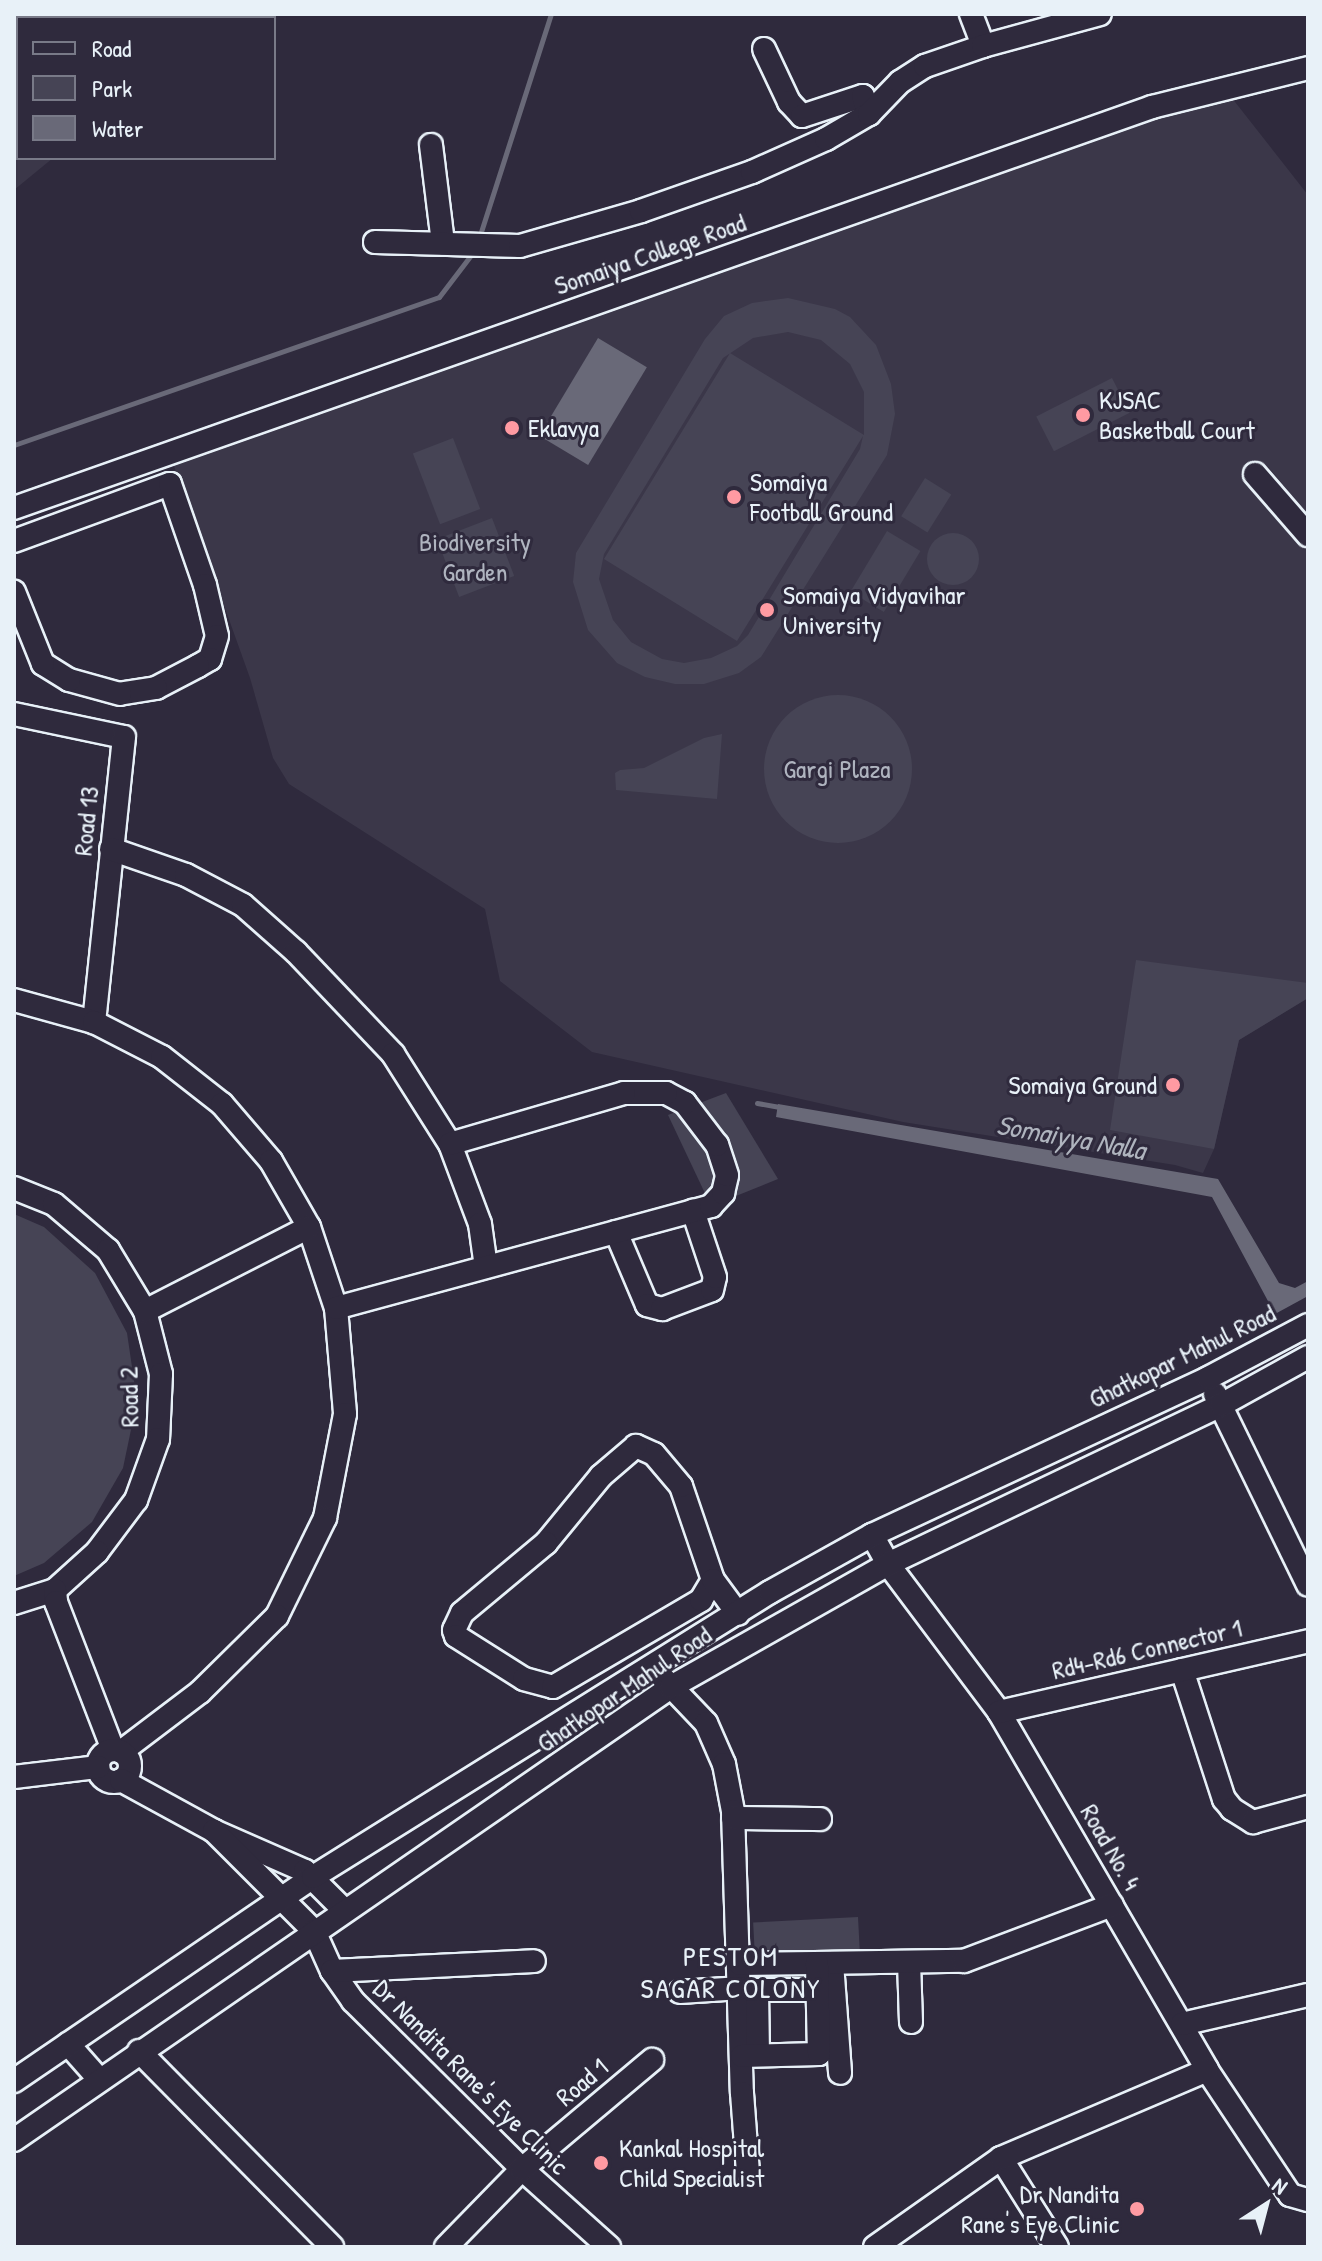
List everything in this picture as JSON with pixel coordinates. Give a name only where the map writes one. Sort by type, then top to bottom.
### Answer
[{"type":"street","points":[[971,14],[983,46]]},
{"type":"street","points":[[375,242],[520,246],[641,211],[752,172],[826,139],[869,114],[900,82],[925,66],[983,46],[1100,14]]},
{"type":"street","points":[[764,49],[789,102],[802,116],[863,96],[869,114]]},
{"type":"street","name":"Somaiya College Road","points":[[14,508],[1152,107],[1308,68]]},
{"type":"street","points":[[431,145],[449,244]]},
{"type":"street","points":[[14,592],[43,664],[69,680],[120,694],[156,688],[210,659],[217,636],[205,585],[160,457]]},
{"type":"street","points":[[1255,474],[1308,535]]},
{"type":"street","points":[[14,541],[170,484]]},
{"type":"street","points":[[67,489],[76,518]]},
{"type":"street","name":"Road 13","points":[[14,714],[124,737],[94,1022]]},
{"type":"street","points":[[111,849],[186,875],[243,905],[296,952],[393,1054],[450,1144],[480,1224],[486,1267]]},
{"type":"street","points":[[14,1000],[94,1022],[162,1057],[222,1104],[271,1161],[309,1227],[336,1308],[345,1414],[325,1518],[277,1616],[200,1692],[111,1756],[14,1777]]},
{"type":"street","points":[[336,1308],[711,1206],[723,1193],[727,1175],[724,1160],[685,1103],[666,1093],[624,1093],[450,1144]]},
{"type":"street","name":"Road 2","points":[[14,1188],[54,1204],[108,1250],[145,1311],[161,1374],[158,1439],[136,1500],[97,1552],[55,1590],[14,1603]]},
{"type":"street","points":[[616,1232],[647,1305],[662,1309],[712,1290],[715,1277],[693,1211]]},
{"type":"street","points":[[145,1311],[309,1227]]},
{"type":"street","name":"Ghatkopar Mahul Road","points":[[14,2081],[313,1877],[738,1614],[872,1535],[1208,1378],[1308,1325]]},
{"type":"street","name":"Ghatkopar Mahul Road","points":[[14,2140],[344,1910],[465,1832],[671,1687],[888,1564],[1221,1405],[1308,1357]]},
{"type":"street","points":[[1208,1378],[1302,1555],[1308,1585]]},
{"type":"street","points":[[713,1580],[701,1600],[553,1687],[524,1679],[456,1636],[454,1630],[462,1613],[546,1543],[601,1476],[636,1446],[654,1454],[681,1486],[713,1580],[738,1614]]},
{"type":"street","points":[[1062,1446],[1076,1474]]},
{"type":"street","name":"Road No. 4","points":[[872,1535],[888,1564],[999,1712],[1207,2070],[1299,2198]]},
{"type":"street","points":[[55,1590],[56,1602],[111,1756]]},
{"type":"street","name":"Rd4-Rd6 Connector 1","points":[[999,1712],[1308,1641]]},
{"type":"street","points":[[655,1667],[706,1723],[724,1764],[733,1818],[741,1988],[750,2055]]},
{"type":"street","points":[[1182,1670],[1224,1799],[1232,1809],[1253,1822],[1308,1807]]},
{"type":"street","points":[[111,1756],[130,1763],[129,1773],[121,1780],[214,1831],[313,1877],[344,1910]]},
{"type":"street","points":[[733,1818],[820,1819]]},
{"type":"street","name":"Dr Nandita Rane's Eye Clinic","points":[[214,1831],[314,1931],[332,1971],[353,2001],[522,2169],[609,2247]]},
{"type":"street","points":[[740,1964],[964,1961],[1112,1905]]},
{"type":"street","points":[[332,1971],[534,1961]]},
{"type":"street","points":[[909,1962],[911,2022]]},
{"type":"street","points":[[750,2055],[819,2054],[817,1990],[824,1963]]},
{"type":"street","points":[[824,1963],[840,2073]]},
{"type":"street","points":[[680,1992],[741,1988]]},
{"type":"street","points":[[748,2172],[742,2093],[750,2055],[757,1990],[817,1990]]},
{"type":"street","points":[[1182,2024],[1308,1995]]},
{"type":"street","points":[[68,2044],[99,2079]]},
{"type":"street","points":[[139,2051],[332,2247]]},
{"type":"street","name":"Road 1","points":[[446,2247],[522,2169],[652,2060]]},
{"type":"street","points":[[875,2247],[1001,2158],[1207,2070]]},
{"type":"street","points":[[1001,2158],[1057,2247]]},
{"type":"shaded area","points":[[14,14],[221,14],[16,16],[16,160],[51,160],[14,190]]},
{"type":"shaded area","name":"Somaiya Vidyavihar University","points":[[1228,93],[1308,195],[1308,514],[1268,467],[1255,474],[1308,542],[1308,998],[1239,1040],[1214,1149],[1203,1173],[1175,1165],[903,1122],[592,1052],[500,981],[485,909],[289,784],[273,758],[250,678],[170,455],[1152,112]]},
{"type":"green space","points":[[788,298],[835,309],[850,317],[876,345],[891,384],[895,414],[887,455],[761,657],[739,673],[704,684],[675,684],[645,677],[617,663],[588,630],[573,582],[576,553],[705,339],[724,316],[752,303]],"holes":[[[788,332],[821,340],[850,364],[864,392],[864,435],[730,353],[753,338]],[[730,354],[604,559],[737,641],[863,436],[860,449],[748,635],[737,646],[711,658],[684,663],[662,659],[631,642],[613,620],[599,579],[604,554],[723,358]]]},
{"type":"green space","name":"KJSAC Basketball Court","points":[[1112,378],[1130,413],[1054,451],[1036,417]]},
{"type":"green space","points":[[453,438],[480,509],[440,524],[413,453]]},
{"type":"green space","points":[[925,478],[951,494],[927,533],[901,516]]},
{"type":"green space","name":"Biodiversity Garden","points":[[492,518],[514,576],[459,597],[437,539]]},
{"type":"green space","points":[[887,531],[920,551],[884,612],[850,592]]},
{"type":"green space","points":[[953,533],[971,541],[979,559],[971,577],[953,585],[935,577],[927,559],[935,541]]},
{"type":"green space","name":"Gargi Plaza","points":[[838,695],[866,701],[890,717],[906,741],[912,769],[906,797],[890,821],[866,837],[838,843],[810,837],[786,821],[770,797],[764,769],[770,741],[786,717],[810,701]]},
{"type":"green space","points":[[722,734],[717,799],[616,790],[615,773],[620,770],[644,768],[704,738]]},
{"type":"green space","name":"Somaiya Ground","points":[[1136,960],[1308,983],[1308,998],[1239,1040],[1214,1149],[1110,1130]]},
{"type":"green space","points":[[726,1093],[778,1179],[711,1206],[668,1115]]},
{"type":"green space","points":[[14,1214],[44,1227],[95,1273],[127,1333],[137,1401],[123,1468],[92,1522],[44,1563],[14,1576]]},
{"type":"green space","points":[[858,1917],[861,1971],[756,1976],[753,1922]]},
{"type":"water","points":[[598,338],[647,367],[588,465],[539,436]]},
{"type":"water","points":[[778,1104],[1218,1179],[1279,1283],[1295,1288],[1308,1281],[1308,1296],[1275,1314],[1212,1197],[776,1117]]},
{"type":"waterway","points":[[479,238],[551,14]]},
{"type":"waterway","points":[[14,445],[439,297],[474,251]]},
{"type":"waterway","name":"Somaiyya Nalla","points":[[757,1103],[784,1108]]},
{"type":"place","name":"KJSAC Basketball Court","points":[[1083,415]]},
{"type":"place","name":"Eklavya","points":[[512,428]]},
{"type":"place","name":"Somaiya Football Ground","points":[[734,497]]},
{"type":"place","name":"Somaiya Vidyavihar University","points":[[767,610]]},
{"type":"place","name":"Somaiya Ground","points":[[1173,1085]]},
{"type":"place","name":"Kankal Hospital Child Specialist","points":[[601,2163]]},
{"type":"place","name":"Dr Nandita Rane's Eye Clinic","points":[[1137,2209]]},
{"type":"district","name":"PESTOM SAGAR COLONY","points":[[731,1972]]}]
